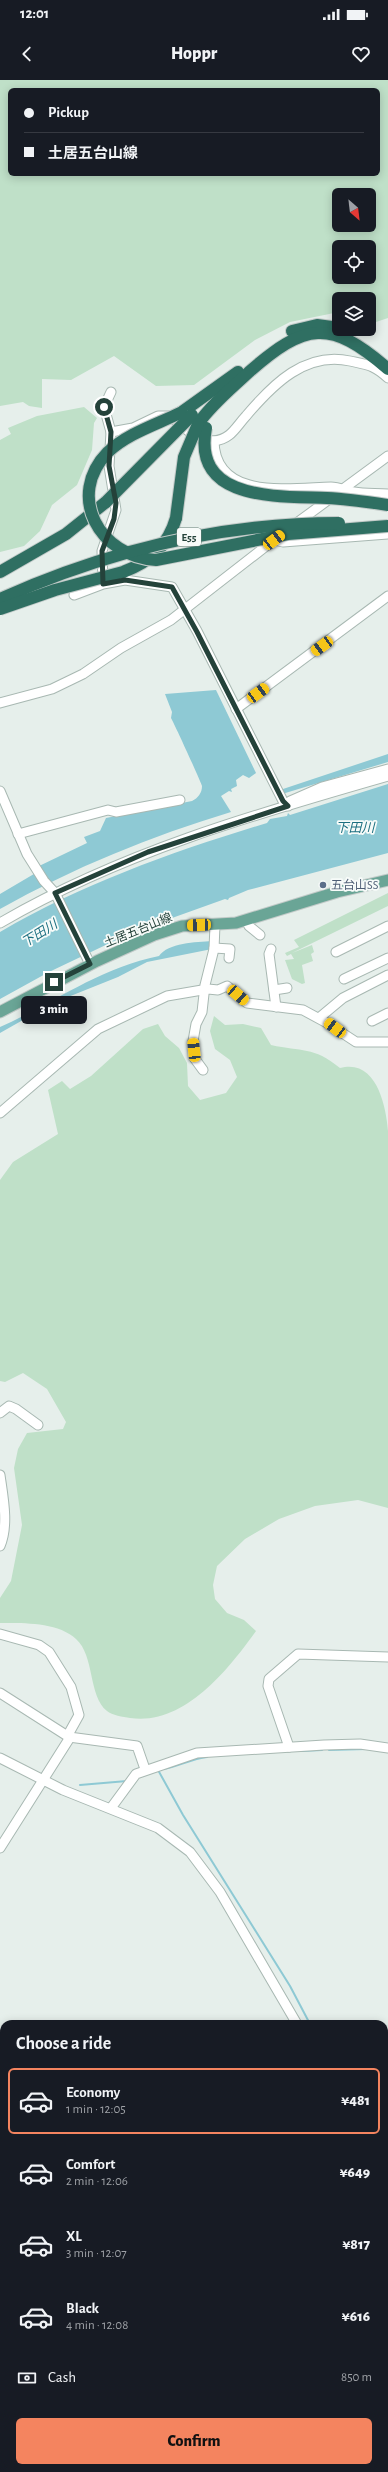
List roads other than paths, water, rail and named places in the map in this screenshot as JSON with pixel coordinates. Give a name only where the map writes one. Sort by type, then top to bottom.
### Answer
[{"type":"highway","points":[[0,572],[66,534],[106,502],[195,420],[238,372],[270,344],[288,333],[307,326],[332,328]]},
{"type":"highway","points":[[388,369],[370,348],[342,337],[324,334],[303,336],[275,350],[230,389],[212,412],[195,420],[117,445],[104,457],[95,472],[89,498],[93,519],[104,537],[119,550],[136,558],[163,559],[288,534],[388,525]]},
{"type":"highway","points":[[354,336],[388,359]]},
{"type":"highway","points":[[195,420],[209,464],[222,480],[238,489],[258,494],[335,498],[388,505]]},
{"type":"highway","points":[[0,609],[55,590],[123,572],[145,563],[162,547],[170,536],[176,518],[184,457],[195,420]]},
{"type":"highway","name":"E55","points":[[0,599],[59,574],[105,559],[193,537],[283,524],[388,525]]},
{"type":"main road","name":"土居五台山線","points":[[0,1012],[89,962],[154,935],[182,926],[228,925],[337,892],[388,880]]},
{"type":"street","points":[[111,432],[133,428],[158,416],[169,416],[187,432],[202,439],[214,441],[231,435],[251,410],[284,378],[316,360],[334,357],[363,363],[377,367],[388,378]]},
{"type":"street","points":[[103,584],[102,551],[116,510],[109,466],[111,432],[104,407],[111,392]]},
{"type":"street","points":[[214,441],[214,451],[220,466],[234,479],[246,485],[306,490],[332,487],[388,494]]},
{"type":"street","points":[[0,703],[52,689],[69,682],[185,610],[274,540],[388,456]]},
{"type":"street","points":[[274,540],[283,542],[388,534]]},
{"type":"street","points":[[74,594],[103,584],[125,580],[172,587],[283,801],[288,806]]},
{"type":"street","points":[[236,708],[388,596]]},
{"type":"street","points":[[288,806],[290,801],[322,787],[388,768]]},
{"type":"street","points":[[0,923],[55,894],[148,852],[288,806],[388,776]]},
{"type":"street","points":[[0,791],[27,854],[44,881],[55,894],[89,962]]},
{"type":"street","points":[[18,834],[108,810],[116,812],[180,800]]},
{"type":"street","points":[[246,920],[249,926],[260,935]]},
{"type":"street","points":[[203,1070],[198,1066],[195,1059],[193,1041],[196,1024],[202,1012],[214,948],[215,925]]},
{"type":"street","points":[[336,952],[388,926]]},
{"type":"street","points":[[214,948],[230,949],[229,958]]},
{"type":"street","points":[[271,949],[269,954],[276,1007]]},
{"type":"street","points":[[344,979],[388,958]]},
{"type":"street","points":[[319,1018],[343,998],[388,975]]},
{"type":"street","points":[[0,1113],[98,1029],[167,996],[205,990],[218,990],[227,986],[247,1003],[303,1010],[319,1018],[356,1042],[388,1042]]},
{"type":"street","points":[[274,990],[286,988]]},
{"type":"street","points":[[372,1021],[388,1013]]},
{"type":"street","points":[[0,1413],[9,1406],[16,1409],[38,1425]]},
{"type":"street","points":[[0,1475],[4,1503],[4,1537],[0,1546]]},
{"type":"street","points":[[0,1634],[39,1645],[49,1652],[71,1687],[79,1715],[68,1733],[69,1737],[0,1848]]},
{"type":"street","points":[[289,1746],[268,1686],[269,1679],[285,1663],[298,1654],[388,1657]]},
{"type":"street","points":[[0,1693],[69,1737],[137,1746],[145,1770]]},
{"type":"street","points":[[111,1808],[136,1774],[197,1753],[289,1746],[360,1744],[388,1748]]},
{"type":"street","points":[[0,1758],[62,1790],[111,1808],[158,1828],[174,1838],[195,1858],[220,1892],[294,2020]]},
{"type":"water","points":[[216,690],[256,773],[249,778],[243,775],[236,780],[237,786],[231,789],[232,792],[229,791],[221,796],[231,812],[142,842],[113,854],[56,880],[0,909],[0,894],[39,871],[37,867],[87,843],[84,837],[100,831],[106,818],[192,801],[198,797],[202,786],[171,718],[172,712],[165,694]]},
{"type":"water","points":[[388,754],[388,762],[282,794],[280,790]]},
{"type":"water","name":"下田川","points":[[388,784],[388,853],[248,890],[229,898],[228,900],[225,899],[133,932],[49,972],[0,999],[0,932],[32,914],[97,883],[164,857],[267,823],[270,819],[287,816],[288,813],[290,815]]},
{"type":"water","points":[[212,941],[212,949],[147,962],[118,977],[53,1003],[0,1033],[0,1027],[97,977],[116,969],[159,956],[169,948],[183,944]]},
{"type":"waterway","points":[[329,1750],[366,1749]]},
{"type":"waterway","points":[[301,1751],[322,1750]]},
{"type":"waterway","points":[[163,1769],[207,1757]]},
{"type":"waterway","points":[[158,1770],[183,1815],[290,1986],[308,2020]]},
{"type":"waterway","points":[[80,1785],[127,1781]]},
{"type":"place","name":"五台山SS","points":[[323,885]]}]
